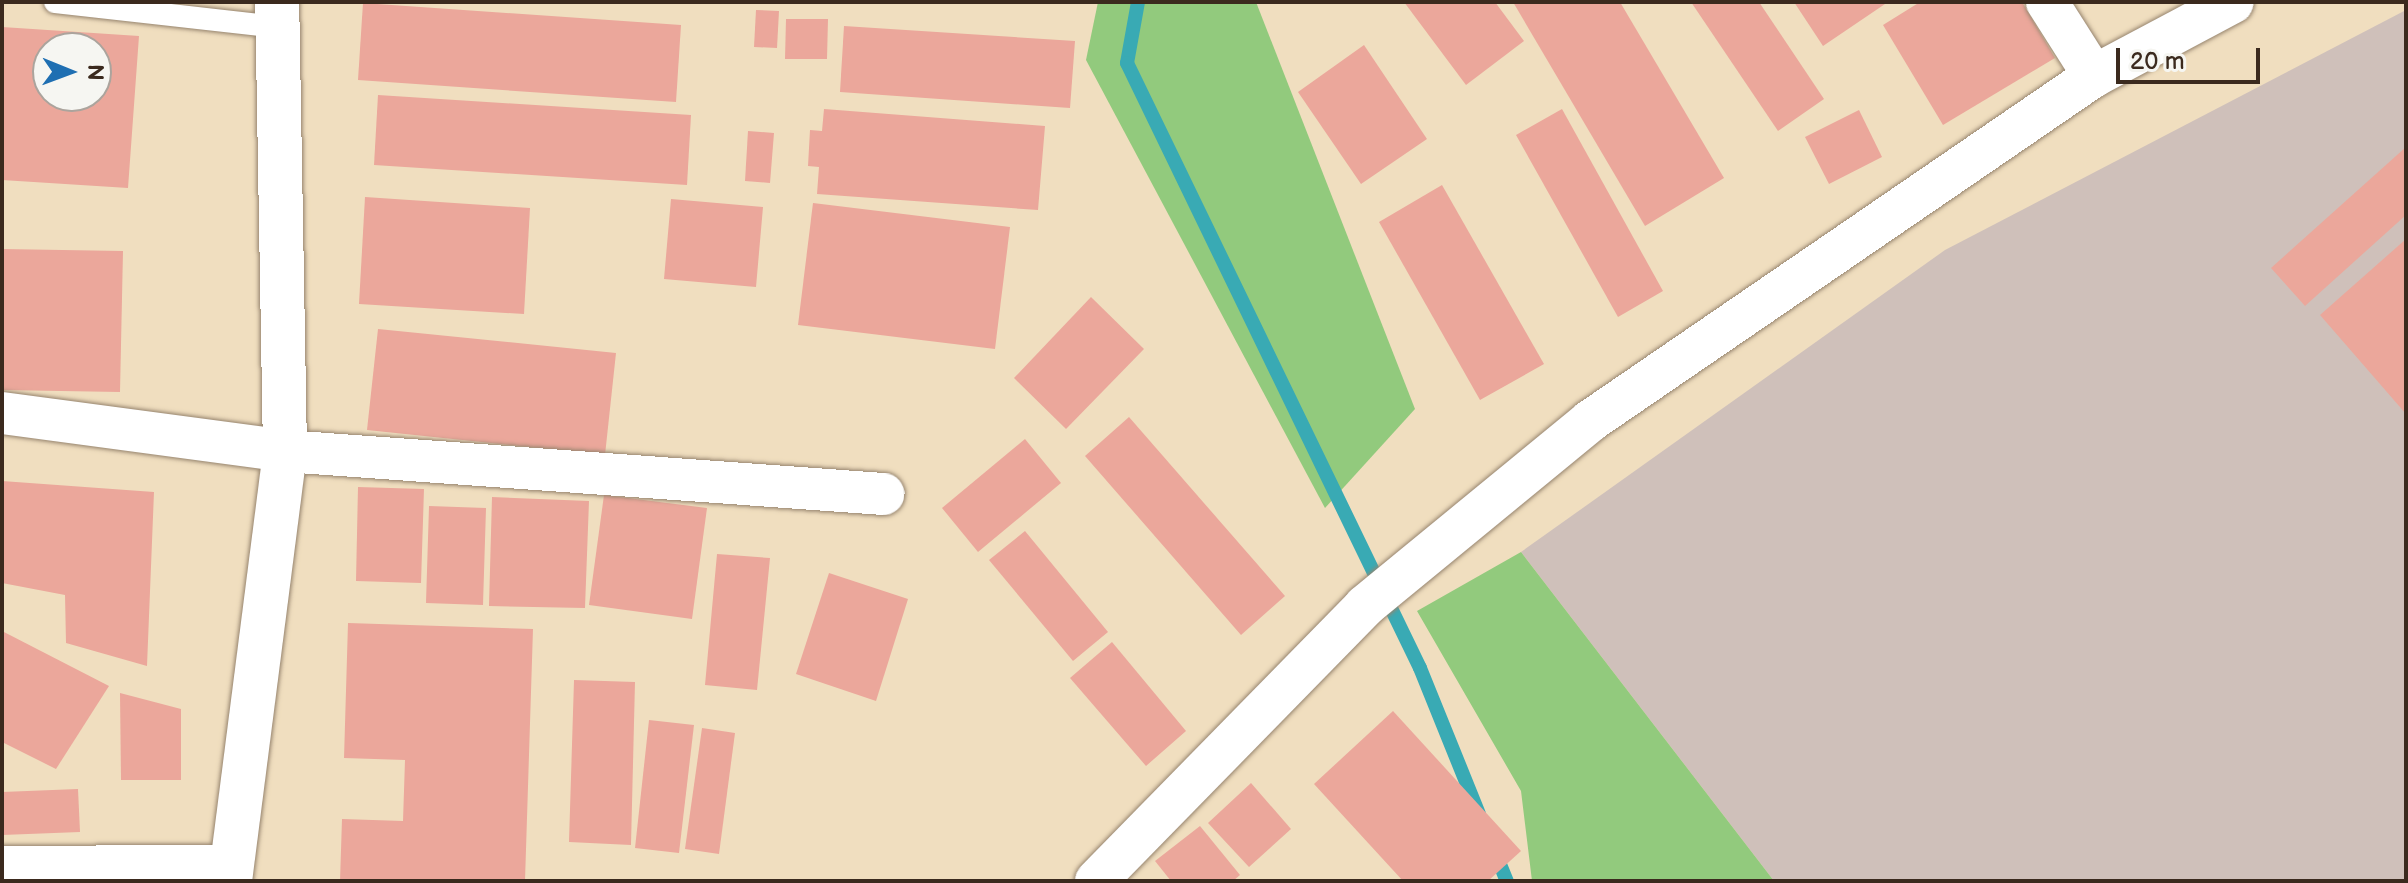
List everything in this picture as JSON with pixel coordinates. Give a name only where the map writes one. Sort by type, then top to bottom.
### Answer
[{"type":"main road","points":[[230,873],[285,451],[277,15]]},
{"type":"street","points":[[2047,2],[2094,76]]},
{"type":"street","points":[[1096,881],[1365,606],[1590,421],[2094,76],[2233,2]]},
{"type":"street","points":[[2,413],[285,451],[883,494]]},
{"type":"street","points":[[2,867],[230,873]]},
{"type":"lane","points":[[55,2],[277,15]]},
{"type":"shaded area","points":[[2406,10],[2406,881],[1774,881],[1521,552],[1945,250]]},
{"type":"green space","points":[[1098,2],[1256,2],[1415,409],[1325,508],[1086,60]]},
{"type":"green space","points":[[1521,552],[1774,881],[1532,881],[1521,791],[1417,611]]},
{"type":"building","points":[[1404,2],[1495,2],[1524,41],[1466,85]]},
{"type":"building","points":[[1513,2],[1620,2],[1724,178],[1645,226]]},
{"type":"building","points":[[1691,2],[1759,2],[1824,99],[1778,131]]},
{"type":"building","points":[[1794,2],[1883,2],[1885,4],[1823,46]]},
{"type":"building","points":[[1920,2],[2022,2],[2055,58],[1943,125],[1883,25]]},
{"type":"building","points":[[363,3],[681,25],[676,102],[358,80]]},
{"type":"building","points":[[756,10],[779,11],[777,48],[754,47]]},
{"type":"building","points":[[786,19],[828,19],[827,59],[785,59]]},
{"type":"building","points":[[844,26],[1075,41],[1070,108],[840,92]]},
{"type":"building","points":[[2,27],[78,32],[32,32],[32,112],[112,112],[112,34],[139,36],[128,188],[2,180]]},
{"type":"building","points":[[1364,45],[1427,139],[1361,184],[1298,92]]},
{"type":"building","points":[[378,95],[691,115],[687,185],[374,165]]},
{"type":"building","points":[[824,109],[1045,126],[1038,210],[817,194],[819,167],[808,166],[810,130],[822,131]]},
{"type":"building","points":[[1562,109],[1663,291],[1618,317],[1516,135]]},
{"type":"building","points":[[1859,110],[1882,157],[1829,184],[1805,137]]},
{"type":"building","points":[[748,131],[774,133],[770,183],[745,181]]},
{"type":"building","points":[[2406,147],[2406,215],[2305,306],[2271,268]]},
{"type":"building","points":[[1442,185],[1544,364],[1480,400],[1379,222]]},
{"type":"building","points":[[365,197],[530,208],[524,314],[359,304]]},
{"type":"building","points":[[671,199],[763,207],[756,287],[664,279]]},
{"type":"building","points":[[813,203],[1010,227],[995,349],[798,325]]},
{"type":"building","points":[[2406,239],[2406,414],[2320,315]]},
{"type":"building","points":[[2,249],[123,251],[120,392],[2,390]]},
{"type":"building","points":[[1091,297],[1144,349],[1066,429],[1014,378]]},
{"type":"building","points":[[378,329],[616,353],[605,455],[367,430]]},
{"type":"building","points":[[1129,417],[1285,596],[1241,635],[1085,456]]},
{"type":"building","points":[[1025,439],[1061,483],[978,552],[942,508]]},
{"type":"building","points":[[2,481],[154,492],[147,666],[66,643],[65,595],[2,583]]},
{"type":"building","points":[[358,487],[424,489],[421,583],[356,581]]},
{"type":"building","points":[[604,495],[707,508],[692,619],[589,605]]},
{"type":"building","points":[[492,497],[589,501],[585,608],[489,606]]},
{"type":"building","points":[[429,506],[486,508],[483,605],[426,603]]},
{"type":"building","points":[[1025,531],[1108,632],[1073,661],[989,560]]},
{"type":"building","points":[[717,554],[770,558],[757,690],[705,685]]},
{"type":"building","points":[[829,573],[908,599],[876,701],[796,674]]},
{"type":"building","points":[[348,623],[533,629],[525,881],[340,881],[342,819],[403,821],[405,760],[344,758]]},
{"type":"building","points":[[2,631],[109,686],[56,769],[2,742]]},
{"type":"building","points":[[1112,642],[1186,731],[1146,766],[1070,678]]},
{"type":"building","points":[[574,680],[635,682],[631,845],[569,842]]},
{"type":"building","points":[[120,693],[181,709],[181,780],[121,780]]},
{"type":"building","points":[[1393,711],[1521,851],[1488,881],[1403,881],[1314,784]]},
{"type":"building","points":[[649,720],[694,725],[679,853],[635,848]]},
{"type":"building","points":[[702,728],[735,733],[719,854],[685,849]]},
{"type":"building","points":[[1251,783],[1291,829],[1249,867],[1208,823]]},
{"type":"building","points":[[78,789],[80,832],[2,835],[2,792]]},
{"type":"building","points":[[1200,826],[1240,875],[1233,881],[1171,881],[1155,861]]},
{"type":"waterway","points":[[1138,2],[1127,63],[1420,668],[1479,814]]},
{"type":"waterway","points":[[1495,852],[1507,881]]}]
